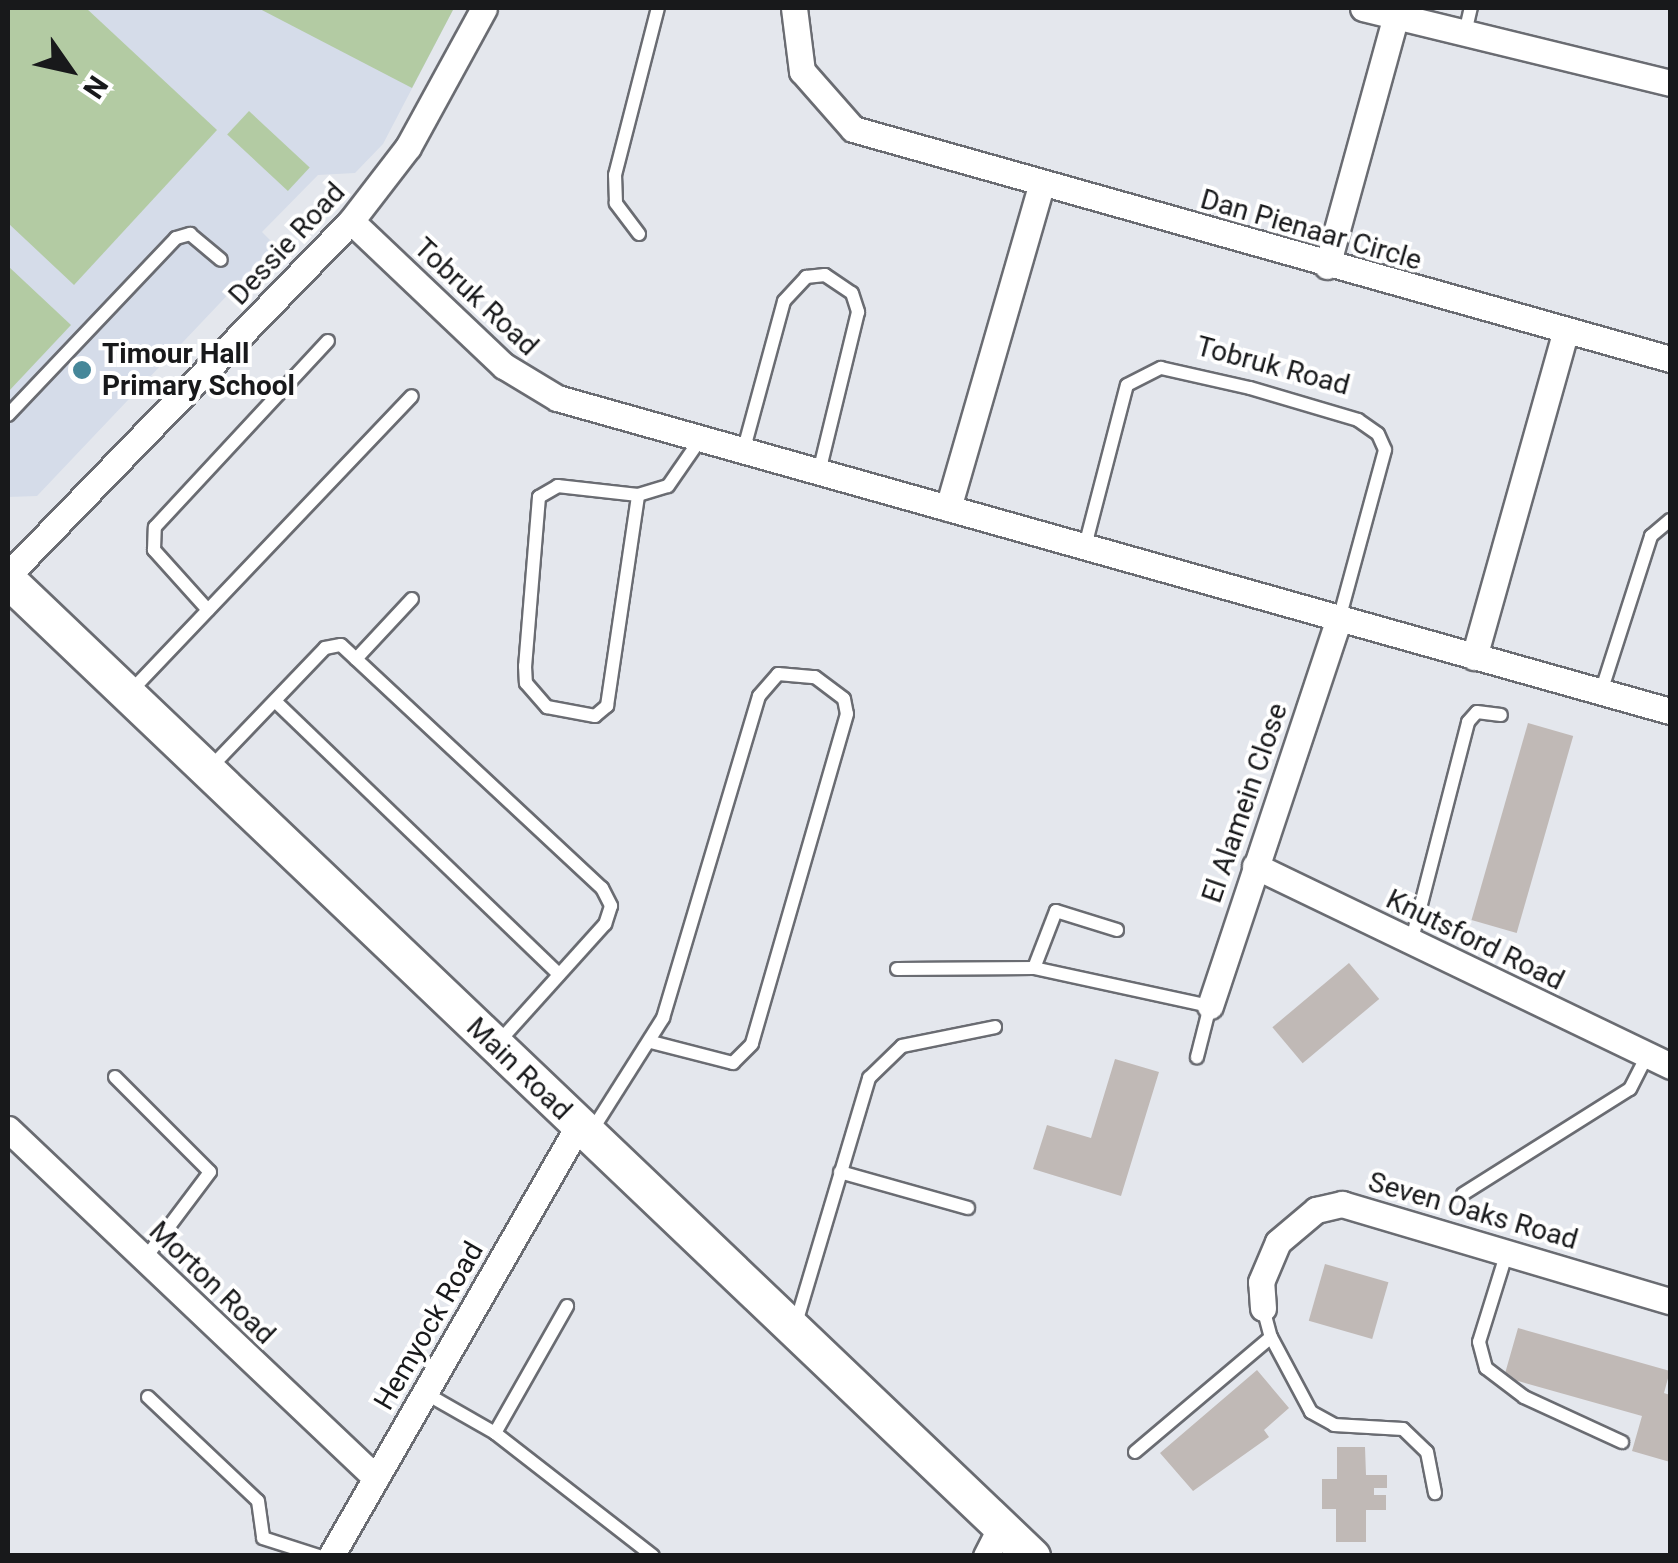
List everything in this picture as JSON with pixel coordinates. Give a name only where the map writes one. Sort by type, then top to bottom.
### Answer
[{"type":"main road","name":"Main Road","points":[[8,578],[794,1330],[993,1541],[1032,1556]]},
{"type":"street","name":"Dessie Road","points":[[8,578],[351,221],[416,135],[484,8]]},
{"type":"street","name":"Dan Pienaar Circle","points":[[794,8],[802,71],[853,129],[1041,186],[1670,359]]},
{"type":"street","points":[[1363,8],[1396,16],[1468,20],[1670,83]]},
{"type":"street","points":[[1326,266],[1396,16]]},
{"type":"street","points":[[948,508],[1041,186]]},
{"type":"street","name":"Tobruk Road","points":[[351,221],[530,386],[699,441],[1670,711]]},
{"type":"street","points":[[1474,657],[1566,333]]},
{"type":"street","name":"El Alamein Close","points":[[1210,1006],[1339,619]]},
{"type":"street","name":"Knutsford Road","points":[[1254,866],[1659,1060]]},
{"type":"street","name":"Morton Road","points":[[8,1129],[376,1478]]},
{"type":"street","name":"Hemyock Road","points":[[331,1556],[583,1130]]},
{"type":"street","name":"Seven Oaks Road","points":[[1262,1308],[1266,1262],[1295,1224],[1316,1210],[1342,1204],[1670,1301]]},
{"type":"lane","points":[[639,234],[616,203],[615,175],[658,8]]},
{"type":"lane","points":[[8,415],[176,238],[196,237],[221,260]]},
{"type":"lane","points":[[743,452],[784,301],[806,277],[826,275],[852,293],[858,312],[819,472]]},
{"type":"lane","points":[[208,610],[154,550],[154,526],[328,342]]},
{"type":"lane","name":"Tobruk Road","points":[[1084,546],[1126,385],[1162,368],[1250,388],[1358,420],[1378,434],[1385,450],[1339,619]]},
{"type":"lane","points":[[127,694],[412,396]]},
{"type":"lane","points":[[638,495],[606,706],[595,716],[547,707],[526,683],[525,666],[538,497],[558,486],[638,495],[668,486],[699,441]]},
{"type":"lane","points":[[1601,692],[1651,536],[1670,520]]},
{"type":"lane","points":[[356,659],[412,598]]},
{"type":"lane","points":[[207,771],[330,645],[340,645],[608,897],[605,924],[495,1046]]},
{"type":"lane","points":[[583,1130],[651,1042],[712,867],[760,696],[778,674],[815,677],[844,699],[847,714],[752,1044],[734,1063],[651,1042]]},
{"type":"lane","points":[[275,701],[559,974]]},
{"type":"lane","points":[[1411,942],[1468,722],[1477,712],[1501,714]]},
{"type":"lane","points":[[1034,968],[1056,911],[1117,930]]},
{"type":"lane","points":[[897,969],[1034,968],[1210,1006],[1198,1057]]},
{"type":"lane","points":[[794,1330],[869,1078],[883,1060],[928,1038],[995,1027]]},
{"type":"lane","points":[[1464,1194],[1630,1089],[1659,1060]]},
{"type":"lane","points":[[115,1078],[210,1172],[144,1260]]},
{"type":"lane","points":[[840,1172],[968,1208]]},
{"type":"lane","points":[[1507,1252],[1479,1342],[1486,1368],[1524,1397],[1622,1442]]},
{"type":"lane","points":[[494,1433],[567,1306]]},
{"type":"lane","points":[[1262,1308],[1270,1337],[1292,1383],[1322,1421],[1403,1429],[1420,1441],[1435,1493]]},
{"type":"lane","points":[[1135,1452],[1270,1337]]},
{"type":"lane","points":[[425,1392],[494,1433],[653,1556]]},
{"type":"lane","points":[[148,1396],[258,1502],[263,1538],[319,1556]]},
{"type":"shaded area","name":"Timour Hall Primary School","points":[[8,8],[454,8],[383,144],[355,173],[318,175],[262,232],[275,245],[37,496],[8,497]]},
{"type":"green space","points":[[8,8],[86,8],[217,130],[74,285],[8,223]]},
{"type":"green space","points":[[258,8],[454,8],[412,88]]},
{"type":"green space","points":[[249,111],[310,168],[288,191],[227,134]]},
{"type":"green space","points":[[8,266],[71,325],[8,392]]},
{"type":"building","points":[[1528,723],[1573,736],[1517,933],[1471,920]]},
{"type":"building","points":[[1349,963],[1379,999],[1303,1063],[1272,1027]]},
{"type":"building","points":[[1115,1059],[1159,1072],[1121,1196],[1033,1169],[1047,1125],[1091,1138]]},
{"type":"building","points":[[1325,1264],[1388,1282],[1372,1339],[1309,1321]]},
{"type":"building","points":[[1518,1328],[1670,1371],[1664,1393],[1670,1395],[1670,1462],[1632,1451],[1642,1416],[1504,1377]]},
{"type":"building","points":[[1257,1370],[1289,1408],[1264,1430],[1269,1437],[1193,1491],[1160,1453]]},
{"type":"building","points":[[1337,1447],[1365,1447],[1366,1475],[1387,1475],[1387,1488],[1374,1488],[1374,1495],[1386,1495],[1386,1510],[1366,1510],[1366,1542],[1336,1542],[1336,1509],[1322,1509],[1322,1479],[1337,1479]]},
{"type":"place","name":"Timour Hall Primary School","points":[[82,370]]}]
